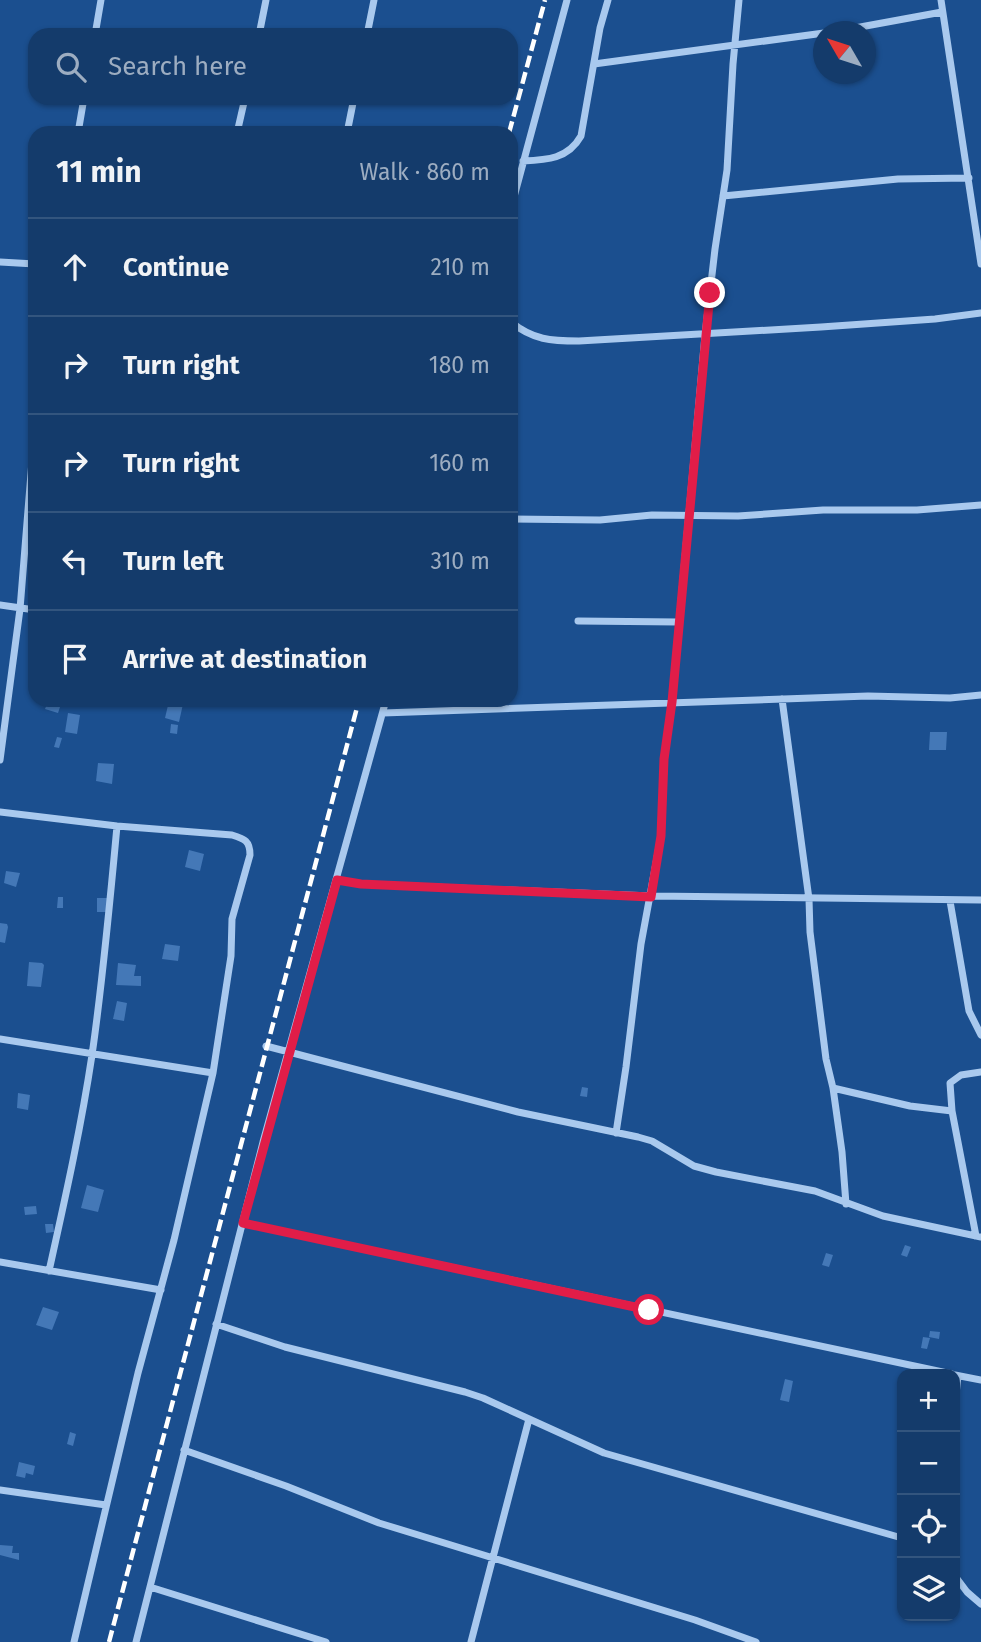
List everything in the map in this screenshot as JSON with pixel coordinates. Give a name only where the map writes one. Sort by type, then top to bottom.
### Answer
[{"type":"street","points":[[96,28],[101,0]]},
{"type":"street","points":[[260,28],[266,0]]},
{"type":"street","points":[[368,28],[374,0]]},
{"type":"street","points":[[518,181],[567,0]]},
{"type":"street","points":[[523,161],[565,154],[574,148],[581,136],[608,0]]},
{"type":"street","points":[[615,1133],[641,944],[661,836],[664,759],[672,702],[705,335],[723,196],[739,0]]},
{"type":"street","points":[[941,0],[981,264]]},
{"type":"street","points":[[876,24],[942,12]]},
{"type":"street","points":[[594,64],[813,35]]},
{"type":"street","points":[[79,126],[83,105]]},
{"type":"street","points":[[238,126],[243,105]]},
{"type":"street","points":[[348,126],[353,105]]},
{"type":"street","points":[[723,196],[898,179],[969,178]]},
{"type":"street","points":[[0,262],[28,264]]},
{"type":"street","points":[[518,328],[541,339],[562,341],[705,335],[935,319],[981,313]]},
{"type":"street","points":[[518,519],[738,516],[823,510],[918,510],[981,505]]},
{"type":"street","points":[[0,760],[20,609],[28,510]]},
{"type":"street","points":[[0,605],[28,610]]},
{"type":"street","points":[[578,621],[678,622]]},
{"type":"street","points":[[383,713],[672,702],[980,696]]},
{"type":"street","points":[[782,699],[846,1204]]},
{"type":"street","points":[[136,1642],[288,1051],[384,707]]},
{"type":"street","points":[[0,811],[117,826],[232,835],[245,839],[250,846],[250,855],[232,919],[231,956],[213,1073],[74,1642]]},
{"type":"street","points":[[49,1271],[92,1054],[107,940],[117,826]]},
{"type":"street","points":[[337,880],[361,884],[651,897],[981,900]]},
{"type":"street","points":[[950,901],[969,1011],[981,1035]]},
{"type":"street","points":[[0,1039],[213,1073]]},
{"type":"street","points":[[266,1046],[517,1112],[652,1141],[694,1166],[815,1191],[883,1216],[978,1236],[952,1111],[950,1083],[961,1075],[981,1072]]},
{"type":"street","points":[[833,1088],[952,1111]]},
{"type":"street","points":[[243,1223],[927,1369]]},
{"type":"street","points":[[0,1262],[161,1290]]},
{"type":"street","points":[[216,1324],[285,1347],[465,1392],[604,1453],[897,1537]]},
{"type":"street","points":[[960,1376],[981,1380]]},
{"type":"street","points":[[471,1642],[529,1419]]},
{"type":"street","points":[[184,1450],[379,1523],[695,1620],[756,1642]]},
{"type":"street","points":[[0,1490],[106,1505]]},
{"type":"street","points":[[960,1583],[981,1604]]},
{"type":"street","points":[[150,1587],[326,1642]]},
{"type":"building","points":[[46,707],[60,707],[58,713],[45,709]]},
{"type":"building","points":[[168,707],[182,707],[179,722],[165,718]]},
{"type":"building","points":[[68,713],[80,715],[77,734],[65,732]]},
{"type":"building","points":[[171,724],[178,725],[177,734],[170,733]]},
{"type":"building","points":[[930,732],[947,732],[946,750],[929,750]]},
{"type":"building","points":[[57,737],[62,738],[59,748],[54,747]]},
{"type":"building","points":[[98,763],[114,764],[112,784],[96,781]]},
{"type":"building","points":[[189,850],[204,854],[200,871],[185,867]]},
{"type":"building","points":[[6,871],[20,873],[16,887],[4,883]]},
{"type":"building","points":[[58,897],[63,897],[63,908],[57,908]]},
{"type":"building","points":[[97,898],[110,898],[109,912],[97,912]]},
{"type":"building","points":[[0,923],[7,924],[8,927],[5,943],[0,942]]},
{"type":"building","points":[[165,944],[180,946],[178,961],[162,959]]},
{"type":"building","points":[[29,962],[44,965],[41,987],[27,986]]},
{"type":"building","points":[[118,963],[136,965],[134,976],[141,976],[141,986],[116,985]]},
{"type":"building","points":[[117,1001],[127,1003],[124,1021],[113,1019]]},
{"type":"building","points":[[582,1087],[588,1088],[587,1097],[580,1096]]},
{"type":"building","points":[[18,1093],[30,1095],[28,1110],[17,1108]]},
{"type":"building","points":[[87,1185],[104,1190],[98,1212],[81,1208]]},
{"type":"building","points":[[36,1206],[37,1214],[25,1215],[24,1207]]},
{"type":"building","points":[[45,1224],[53,1224],[54,1232],[46,1233]]},
{"type":"building","points":[[905,1245],[911,1247],[907,1257],[901,1255]]},
{"type":"building","points":[[826,1253],[833,1255],[829,1267],[822,1265]]},
{"type":"building","points":[[43,1307],[59,1312],[52,1330],[36,1325]]},
{"type":"building","points":[[930,1331],[940,1332],[939,1339],[929,1337]]},
{"type":"building","points":[[923,1337],[930,1338],[927,1349],[921,1348]]},
{"type":"building","points":[[785,1379],[793,1381],[789,1402],[780,1400]]},
{"type":"building","points":[[70,1432],[76,1434],[73,1446],[67,1444]]},
{"type":"building","points":[[19,1462],[35,1466],[33,1475],[26,1473],[25,1478],[16,1476]]},
{"type":"building","points":[[0,1545],[13,1546],[12,1553],[19,1553],[19,1560],[0,1555]]},
{"type":"railway","points":[[518,100],[545,0]]},
{"type":"railway","points":[[511,126],[517,105]]},
{"type":"railway","points":[[109,1642],[357,707]]},
{"type":"route","points":[[649,1310],[243,1223],[263,1142],[337,880],[361,884],[651,897],[661,836],[664,759],[672,702],[710,293]]}]
